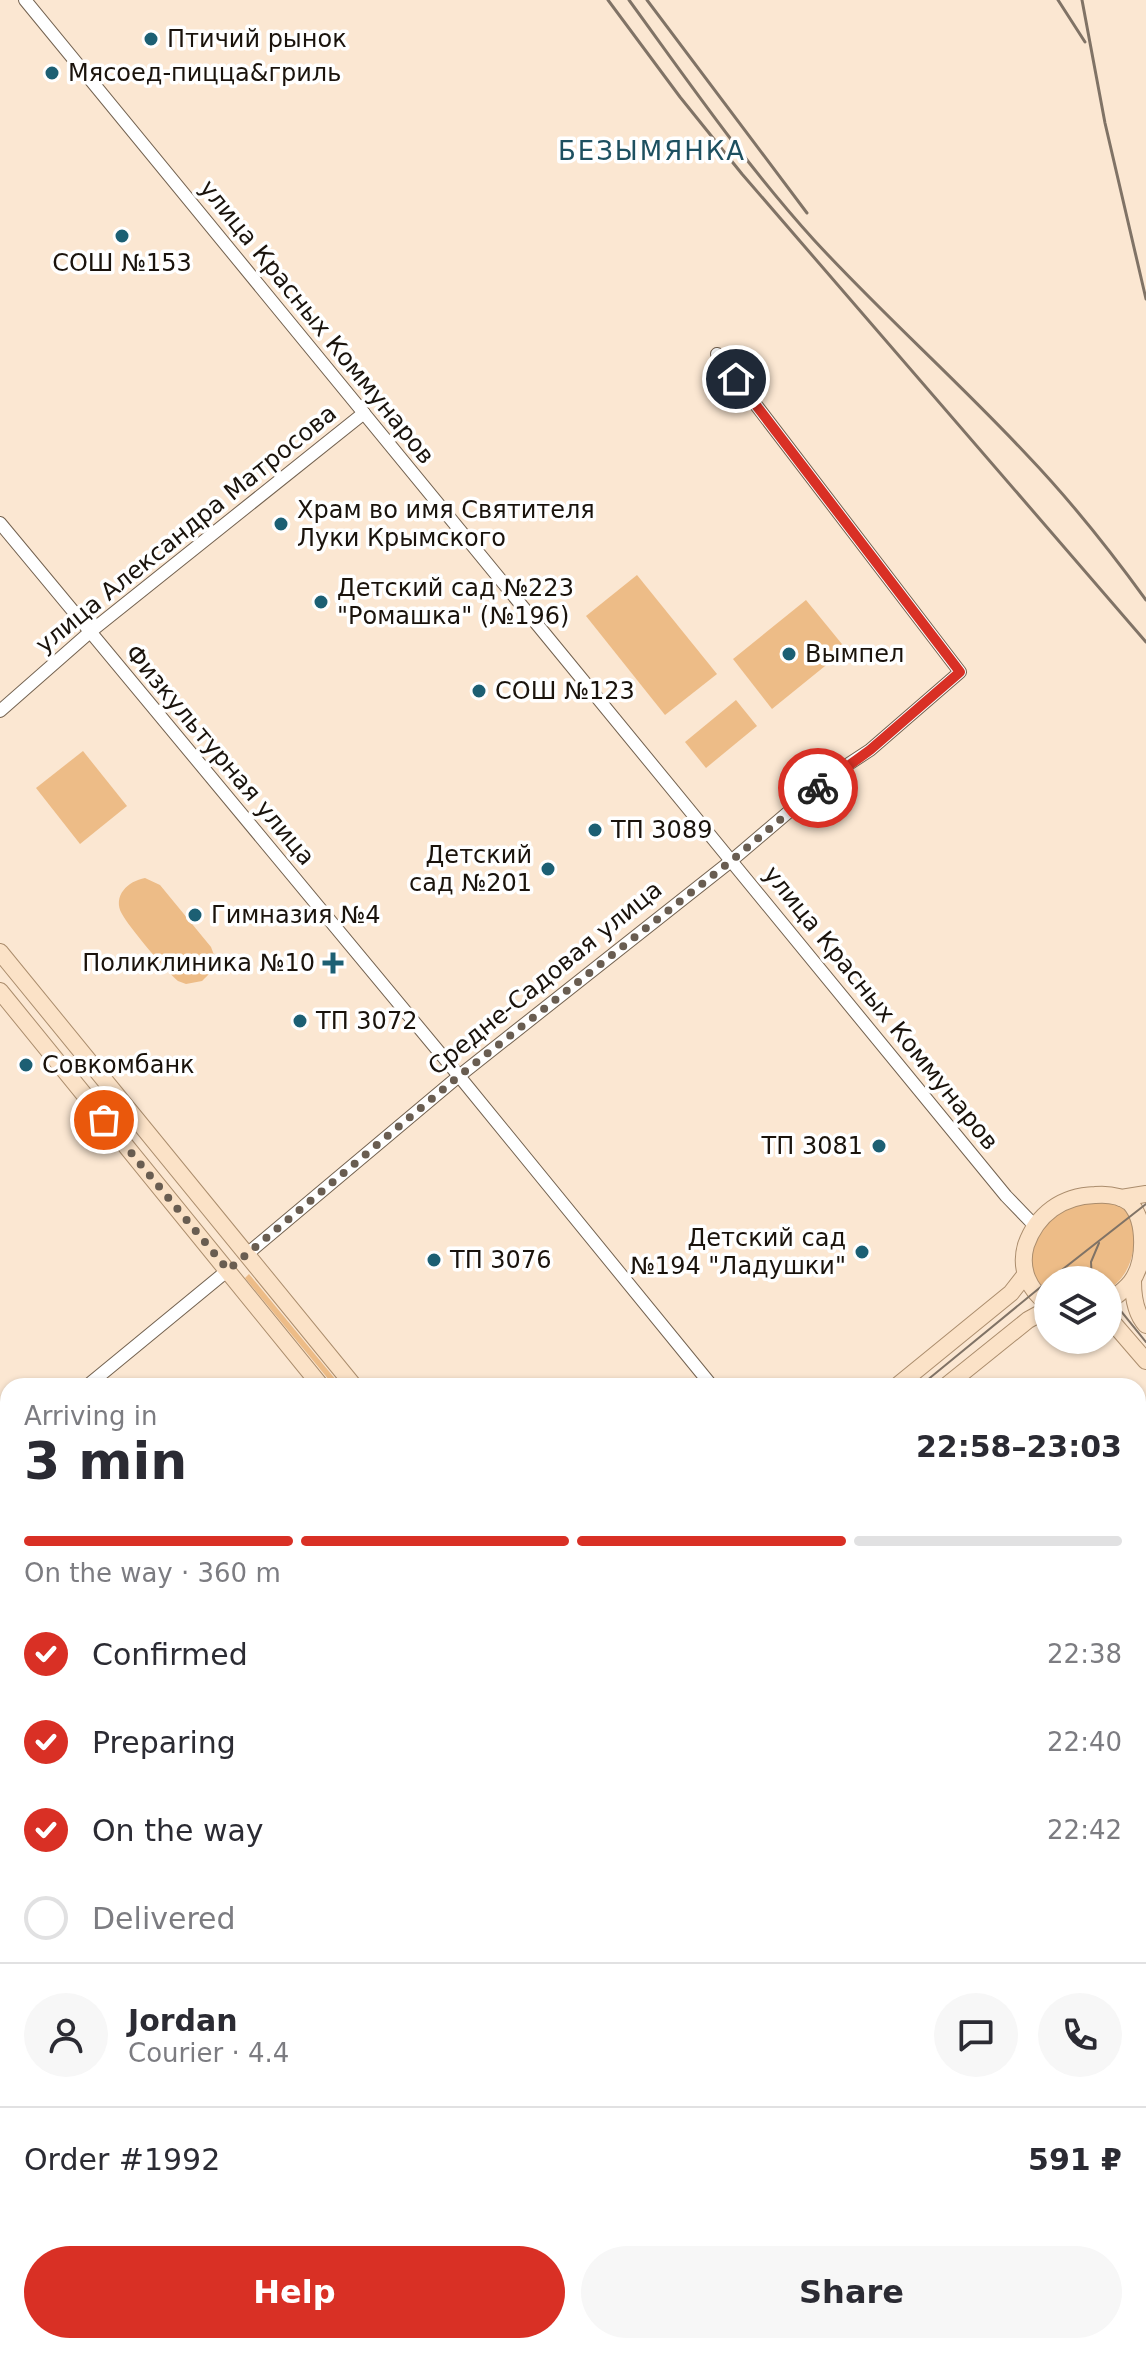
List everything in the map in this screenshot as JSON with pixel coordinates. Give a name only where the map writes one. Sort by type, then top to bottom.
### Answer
[{"type":"main road","points":[[0,952],[348,1378]]},
{"type":"main road","points":[[0,991],[315,1378]]},
{"type":"main road","points":[[1121,1198],[1146,1194]]},
{"type":"main road","points":[[1034,1292],[1025,1275],[1024,1251],[1035,1226],[1056,1205],[1073,1198],[1110,1195],[1121,1198],[1137,1211],[1146,1235],[1133,1281],[1136,1307],[1146,1325]]},
{"type":"main road","name":"Средне-Садовая улица","points":[[228,1270],[247,1254]]},
{"type":"main road","points":[[907,1378],[1011,1293],[1025,1275]]},
{"type":"main road","points":[[1122,1290],[1133,1281]]},
{"type":"main road","points":[[956,1378],[1034,1316]]},
{"type":"main road","points":[[1122,1333],[1146,1361]]},
{"type":"street","name":"улица Красных Коммунаров","points":[[25,0],[1006,1196],[1035,1226]]},
{"type":"street","name":"Средне-Садовая улица","points":[[247,1254],[459,1076],[731,861],[832,775],[870,750],[960,672],[717,354]]},
{"type":"street","name":"улица Александра Матросова","points":[[0,711],[90,632],[364,413]]},
{"type":"street","name":"Физкультурная улица","points":[[0,523],[705,1378]]},
{"type":"street","name":"Средне-Садовая улица","points":[[97,1378],[228,1270]]},
{"type":"shaded area","points":[[637,575],[717,674],[665,715],[586,616]]},
{"type":"shaded area","name":"Вымпел","points":[[806,600],[846,649],[772,709],[733,659]]},
{"type":"shaded area","points":[[736,700],[757,726],[706,768],[685,742]]},
{"type":"shaded area","points":[[83,751],[127,806],[80,844],[36,788]]},
{"type":"shaded area","points":[[145,878],[160,885],[211,947],[214,955],[212,971],[202,981],[186,984],[178,981],[148,949],[122,914],[119,901],[123,890]]},
{"type":"shaded area","points":[[1102,1200],[1122,1205],[1136,1224],[1133,1252],[1122,1277],[1122,1266],[1034,1266],[1034,1274],[1030,1261],[1038,1236],[1056,1214],[1075,1205]]},
{"type":"shaded area","points":[[249,1274],[334,1378],[327,1378],[245,1278]]},
{"type":"tram line","points":[[1067,1266],[1146,1204]]},
{"type":"tram line","points":[[1091,1266],[1099,1243]]},
{"type":"tram line","points":[[930,1378],[1034,1292]]},
{"type":"tram line","points":[[1122,1312],[1146,1342]]},
{"type":"railway","points":[[608,0],[742,174],[1146,642]]},
{"type":"railway","points":[[629,0],[718,122],[789,211],[840,267],[1043,472],[1089,525],[1146,600]]},
{"type":"railway","points":[[647,0],[807,213]]},
{"type":"railway","points":[[1058,0],[1085,42]]},
{"type":"railway","points":[[1082,0],[1105,123],[1146,299]]},
{"type":"way so far","points":[[104,1120],[228,1270],[459,1076],[731,861],[818,788]]},
{"type":"place","name":"Птичий рынок","points":[[151,39]]},
{"type":"place","name":"Мясоед-пицца&гриль","points":[[52,73]]},
{"type":"place","name":"СОШ №153","points":[[122,236]]},
{"type":"place","name":"Храм во имя Святителя Луки Крымского","points":[[281,524]]},
{"type":"place","name":"Детский сад №223 \"Ромашка\" (№196)","points":[[321,602]]},
{"type":"place","name":"Вымпел","points":[[789,654]]},
{"type":"place","name":"СОШ №123","points":[[479,691]]},
{"type":"place","name":"ТП 3089","points":[[595,830]]},
{"type":"place","name":"Детский сад №201","points":[[548,869]]},
{"type":"place","name":"Гимназия №4","points":[[195,915]]},
{"type":"place","name":"Поликлиника №10","points":[[333,963]]},
{"type":"place","name":"ТП 3072","points":[[300,1021]]},
{"type":"place","name":"Совкомбанк","points":[[26,1065]]},
{"type":"place","name":"ТП 3081","points":[[879,1146]]},
{"type":"place","name":"Детский сад №194 \"Ладушки\"","points":[[862,1252]]},
{"type":"place","name":"ТП 3076","points":[[434,1260]]},
{"type":"district","name":"БЕЗЫМЯНКА","points":[[652,151]]},
{"type":"route","points":[[736,379],[960,672],[870,750],[818,788]]}]
